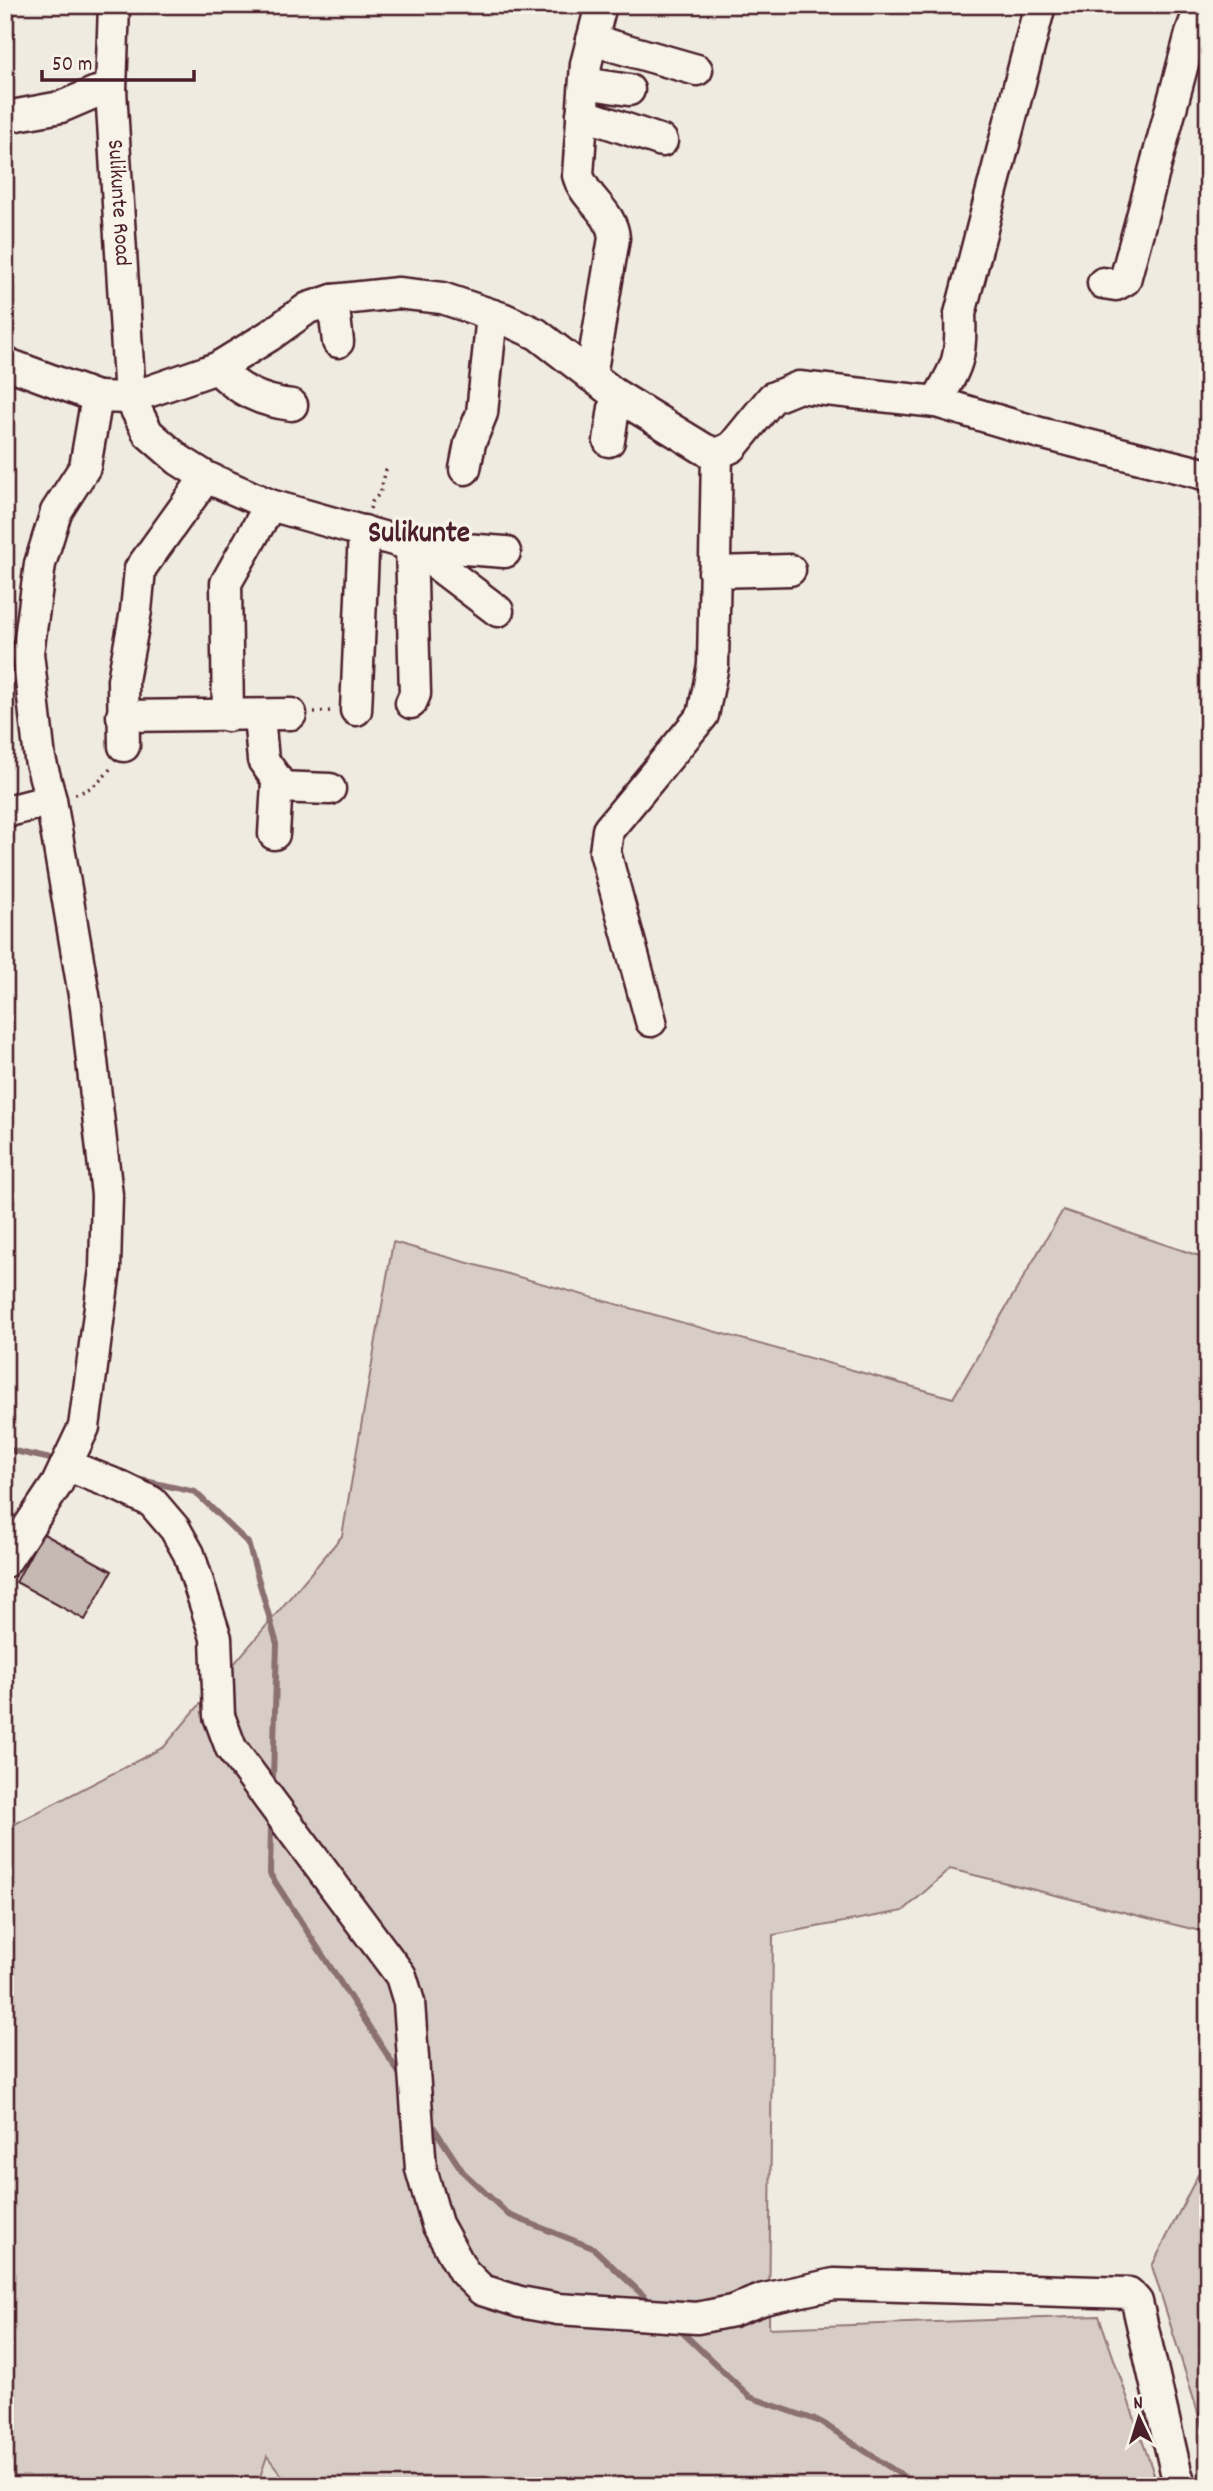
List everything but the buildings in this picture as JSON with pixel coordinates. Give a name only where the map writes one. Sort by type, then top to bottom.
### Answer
[{"type":"street","name":"Sulikunte Road","points":[[114,5],[111,90],[130,398]]},
{"type":"street","points":[[591,376],[614,238],[610,220],[583,188],[578,175],[584,83],[601,5]]},
{"type":"street","points":[[936,402],[960,357],[960,314],[1041,5]]},
{"type":"street","points":[[1102,283],[1116,285],[1125,280],[1201,5]]},
{"type":"street","points":[[592,40],[697,70]]},
{"type":"street","points":[[584,83],[629,90]]},
{"type":"street","points":[[17,115],[61,107],[96,92],[111,90]]},
{"type":"street","points":[[582,114],[662,141]]},
{"type":"street","points":[[5,363],[97,397],[130,398],[217,368],[308,308],[333,300],[398,293],[442,298],[492,315],[545,338],[616,395],[705,449],[718,454],[732,447],[772,398],[799,387],[936,402],[1040,433],[1208,475]]},
{"type":"street","points":[[333,300],[338,342]]},
{"type":"street","points":[[465,469],[482,413],[492,315]]},
{"type":"street","points":[[217,368],[232,384],[251,396],[271,403],[292,405]]},
{"type":"street","points":[[609,441],[616,395]]},
{"type":"street","points":[[5,1562],[57,1484],[88,1414],[105,1269],[107,1195],[86,1007],[51,800],[40,759],[28,669],[29,638],[40,564],[56,512],[85,467],[97,397]]},
{"type":"street","points":[[130,398],[148,433],[179,460],[206,477],[270,505],[411,545],[505,552]]},
{"type":"street","points":[[651,1021],[605,852],[608,830],[703,715],[713,665],[718,454]]},
{"type":"street","points":[[124,746],[123,680],[136,611],[140,569],[206,477]]},
{"type":"street","points":[[228,716],[226,583],[270,505]]},
{"type":"street","points":[[356,710],[364,531]]},
{"type":"street","points":[[411,545],[498,611]]},
{"type":"street","points":[[411,545],[415,694],[411,704]]},
{"type":"street","points":[[714,572],[790,570]]},
{"type":"street","points":[[122,716],[291,714]]},
{"type":"street","points":[[259,716],[263,760],[276,778],[274,834]]},
{"type":"street","points":[[277,787],[330,789]]},
{"type":"street","points":[[5,812],[51,800]]},
{"type":"street","points":[[69,1460],[152,1502],[175,1529],[189,1554],[216,1638],[219,1716],[231,1748],[401,1976],[409,2002],[421,2169],[436,2224],[463,2271],[482,2290],[520,2302],[558,2309],[697,2318],[732,2311],[764,2299],[834,2284],[1129,2293],[1137,2302],[1181,2486]]},
{"type":"path","points":[[364,531],[372,502],[380,493],[387,466]]},
{"type":"path","points":[[291,714],[356,710]]},
{"type":"path","points":[[51,800],[86,791],[105,777],[124,746]]},
{"type":"shaded area","points":[[1063,1210],[1208,1259],[1208,1933],[950,1869],[903,1911],[773,1935],[769,2328],[1099,2316],[1158,2486],[290,2486],[267,2456],[257,2486],[5,2486],[5,1829],[164,1747],[342,1536],[393,1242],[953,1398]]},
{"type":"shaded area","points":[[1208,2155],[1208,2445],[1152,2266]]},
{"type":"shaded area","points":[[267,2455],[290,2486],[257,2486]]},
{"type":"waterway","points":[[5,1449],[60,1461]]},
{"type":"waterway","points":[[132,1478],[195,1492],[248,1543],[277,1644],[273,1777]]},
{"type":"waterway","points":[[271,1828],[270,1874],[401,2076]]},
{"type":"waterway","points":[[434,2128],[463,2172],[509,2215],[593,2248],[646,2298]]},
{"type":"waterway","points":[[683,2333],[750,2397],[821,2422],[918,2486]]},
{"type":"district","name":"Sulikunte","points":[[419,535]]}]
